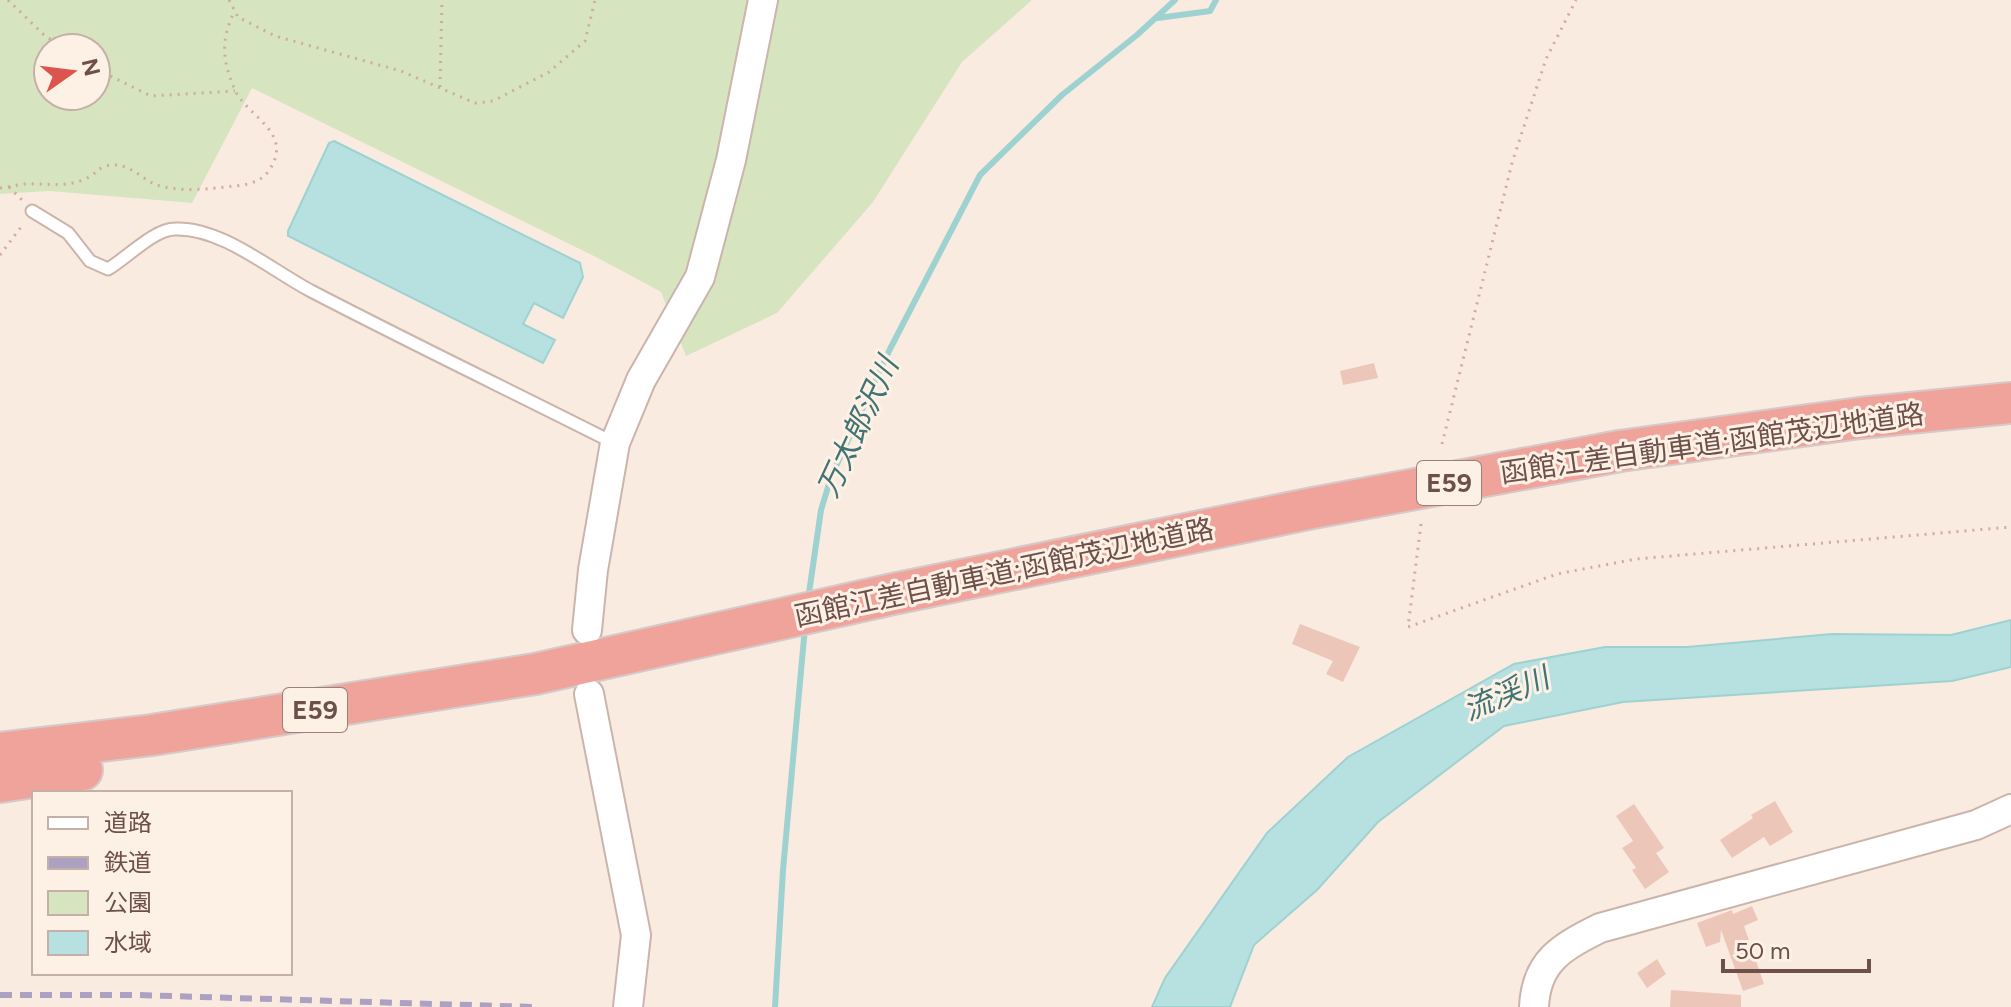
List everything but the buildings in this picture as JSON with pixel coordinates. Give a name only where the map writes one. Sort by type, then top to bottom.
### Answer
[{"type":"highway","name":"函館江差自動車道;函館茂辺地道路","points":[[0,753],[152,735],[535,674],[893,594],[1313,508],[1620,451],[1860,418],[2011,403]]},
{"type":"highway","points":[[0,782],[100,768],[477,684]]},
{"type":"highway","points":[[0,732],[30,730],[152,735]]},
{"type":"street","points":[[587,630],[593,570],[615,443],[641,380],[700,277],[731,160],[763,0]]},
{"type":"street","points":[[589,694],[636,935],[628,1007]]},
{"type":"street","points":[[1534,1007],[1535,988],[1553,956],[1567,944],[1600,928],[1976,825],[2009,813]]},
{"type":"lane","points":[[32,211],[68,233],[90,261],[108,269],[152,237],[172,229],[207,232],[308,289],[615,443]]},
{"type":"path","points":[[8,0],[41,32]]},
{"type":"path","points":[[229,0],[238,17],[275,36],[401,71],[475,103],[493,101],[549,72],[585,41],[595,0]]},
{"type":"path","points":[[440,87],[442,0]]},
{"type":"path","points":[[1442,444],[1512,163],[1546,59],[1576,0]]},
{"type":"path","points":[[0,188],[24,184],[71,184],[88,178],[97,168],[111,165],[123,166],[155,184],[171,188],[250,184],[266,175],[276,159],[273,133],[235,91],[223,48],[225,31],[234,12]]},
{"type":"path","points":[[112,77],[151,96],[235,91]]},
{"type":"path","points":[[0,255],[32,211]]},
{"type":"path","points":[[1421,524],[1408,627],[1557,574],[1636,559],[2011,527]]},
{"type":"green space","points":[[0,0],[1032,0],[962,62],[873,202],[777,313],[686,356],[661,292],[252,88],[192,203],[49,191],[0,194]]},
{"type":"water","points":[[334,141],[580,263],[583,277],[563,318],[534,303],[523,324],[555,340],[543,363],[288,236],[329,143]]},
{"type":"water","name":"流渓川","points":[[2011,620],[2011,667],[1952,681],[1623,702],[1504,726],[1378,822],[1317,890],[1254,945],[1230,1007],[1152,1007],[1165,978],[1267,833],[1348,757],[1514,664],[1605,647],[1687,647],[1832,634],[1951,635]]},
{"type":"waterway","name":"万太郎沢川","points":[[808,600],[821,510],[831,477],[890,349],[980,175],[1062,95],[1175,0]]},
{"type":"waterway","points":[[1158,18],[1210,11],[1216,0]]},
{"type":"waterway","name":"万太郎沢川","points":[[775,1007],[783,870],[805,627]]},
{"type":"railway","points":[[0,995],[136,995],[535,1007]]}]
